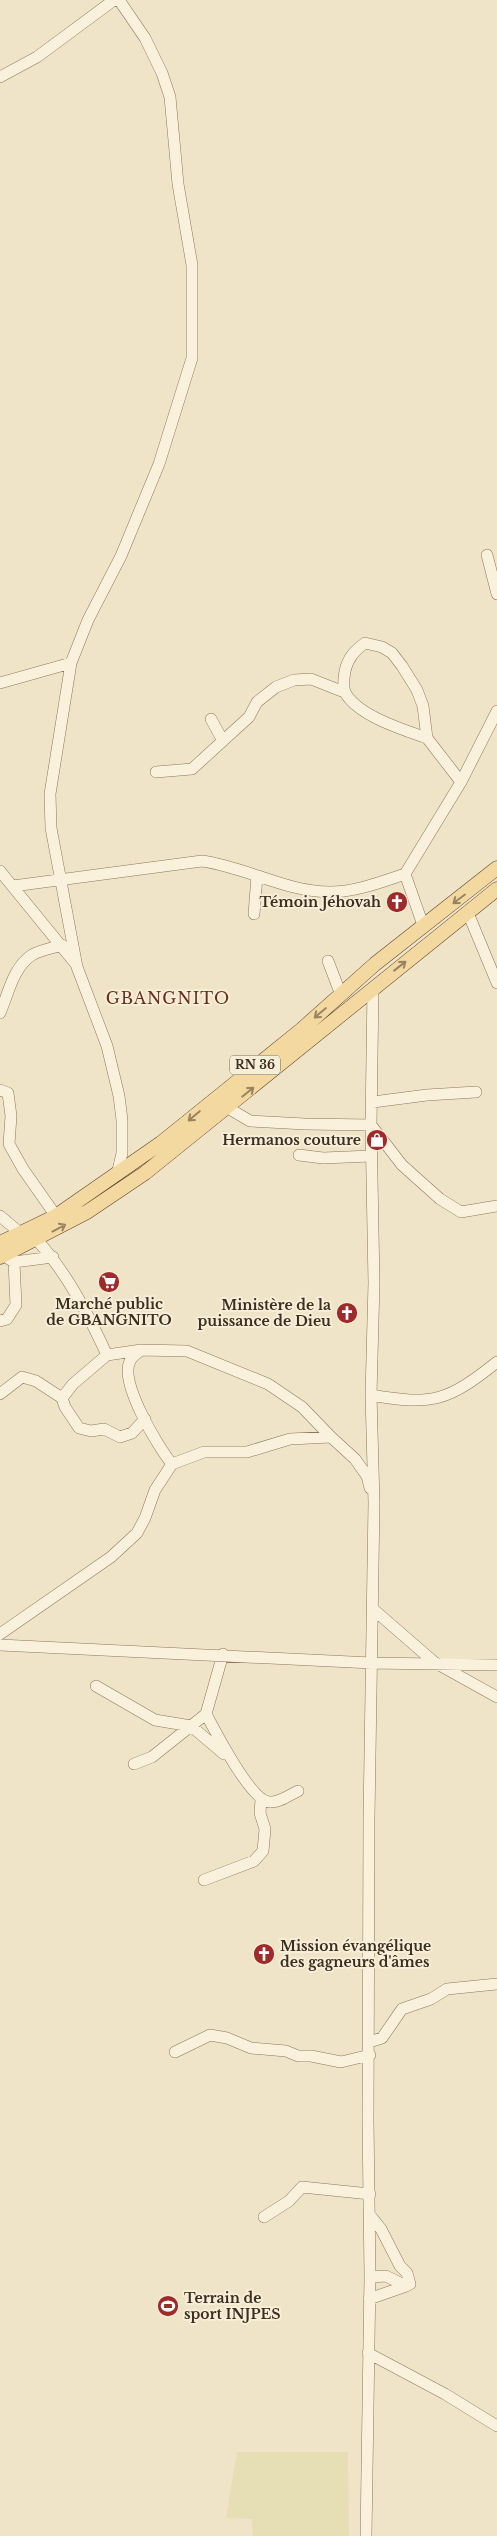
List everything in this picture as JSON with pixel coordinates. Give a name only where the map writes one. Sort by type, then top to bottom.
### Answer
[{"type":"main road","name":"RN 36","points":[[4,1254],[161,1143],[341,995],[375,964],[423,925],[462,898],[497,868]]},
{"type":"main road","name":"RN 36","points":[[33,1235],[87,1212],[144,1174],[228,1108],[497,888]]},
{"type":"street","points":[[0,77],[37,57],[114,0]]},
{"type":"street","points":[[117,1175],[122,1153],[122,1120],[119,1096],[107,1046],[78,967],[51,828],[50,794],[71,663],[88,620],[122,556],[159,464],[192,358],[192,265],[178,184],[170,97],[162,73],[145,38],[119,0]]},
{"type":"street","points":[[487,555],[497,594]]},
{"type":"street","points":[[344,692],[347,662],[354,651],[365,643],[382,647],[392,653],[417,690],[423,706],[428,738],[461,782]]},
{"type":"street","points":[[0,683],[71,663]]},
{"type":"street","points":[[156,772],[192,769],[249,717],[257,702],[276,687],[294,680],[311,679],[344,692],[352,702],[379,719],[428,738]]},
{"type":"street","points":[[13,886],[62,878],[202,861],[222,864],[308,890],[331,892],[361,888],[405,874],[461,782],[497,711]]},
{"type":"street","points":[[211,719],[223,740]]},
{"type":"street","points":[[0,871],[78,967]]},
{"type":"street","points":[[405,874],[423,925]]},
{"type":"street","points":[[254,914],[258,876]]},
{"type":"street","points":[[468,913],[497,983]]},
{"type":"street","points":[[0,1013],[5,995],[23,964],[32,955],[62,945]]},
{"type":"street","points":[[328,961],[341,995]]},
{"type":"street","points":[[366,2536],[370,2277],[368,2121],[370,2055],[369,1818],[374,1503],[371,1395],[374,1283],[371,1156],[373,1102],[371,1013],[373,988]]},
{"type":"street","points":[[355,1004],[371,1013]]},
{"type":"street","points":[[0,1090],[8,1093],[11,1116],[9,1144],[23,1169],[56,1216]]},
{"type":"street","points":[[373,1102],[427,1095],[476,1092]]},
{"type":"street","points":[[228,1108],[250,1121],[371,1125]]},
{"type":"street","points":[[371,1125],[396,1159],[440,1199],[461,1212],[497,1206]]},
{"type":"street","points":[[299,1155],[322,1158],[371,1156]]},
{"type":"street","points":[[0,1216],[19,1232],[33,1235],[53,1257],[90,1319],[107,1355]]},
{"type":"street","points":[[0,1321],[8,1319],[16,1305],[4,1254],[53,1257]]},
{"type":"street","points":[[62,1398],[73,1384],[107,1355],[141,1350],[187,1351],[268,1384],[302,1407],[355,1459],[366,1476],[374,1503]]},
{"type":"street","points":[[141,1350],[130,1362],[128,1377],[144,1419],[160,1450],[172,1464]]},
{"type":"street","points":[[371,1395],[407,1402],[433,1399],[455,1392],[497,1362]]},
{"type":"street","points":[[0,1394],[22,1377],[36,1381],[62,1398],[79,1428],[85,1430],[104,1429],[120,1437],[132,1433],[144,1419]]},
{"type":"street","points":[[0,1634],[111,1556],[137,1533],[145,1518],[155,1490],[172,1464],[204,1452],[247,1452],[290,1440],[331,1437]]},
{"type":"street","points":[[373,1609],[434,1662],[497,1697]]},
{"type":"street","points":[[0,1645],[222,1654],[372,1663],[434,1662],[497,1665]]},
{"type":"street","points":[[134,1764],[152,1757],[206,1714],[222,1654]]},
{"type":"street","points":[[96,1686],[155,1720],[191,1726],[230,1758]]},
{"type":"street","points":[[204,1880],[254,1861],[263,1851],[265,1829],[260,1813],[261,1800],[230,1758],[206,1714]]},
{"type":"street","points":[[261,1800],[279,1801],[298,1791]]},
{"type":"street","points":[[370,2042],[382,2038],[402,2009],[431,1999],[447,1990],[497,1984]]},
{"type":"street","points":[[176,2052],[210,2035],[227,2038],[251,2048],[286,2051],[298,2056],[311,2056],[341,2062],[370,2055]]},
{"type":"street","points":[[264,2217],[289,2201],[302,2187],[370,2194]]},
{"type":"street","points":[[369,2299],[410,2284],[407,2273],[400,2266],[381,2229],[370,2214]]},
{"type":"street","points":[[370,2277],[386,2276],[406,2286]]},
{"type":"street","points":[[368,2353],[445,2394],[497,2426]]},
{"type":"shaded area","points":[[237,2452],[348,2452],[349,2536],[253,2536],[252,2519],[226,2518]]},
{"type":"place","name":"Témoin Jéhovah","points":[[397,902]]},
{"type":"place","name":"Hermanos couture","points":[[377,1140]]},
{"type":"place","name":"Marché public de GBANGNITO","points":[[109,1282]]},
{"type":"place","name":"Ministère de la puissance de Dieu","points":[[347,1313]]},
{"type":"place","name":"Mission évangélique des gagneurs d'âmes","points":[[264,1954]]},
{"type":"place","name":"Terrain de sport INJPES","points":[[168,2306]]},
{"type":"district","name":"GBANGNITO","points":[[168,998]]}]
